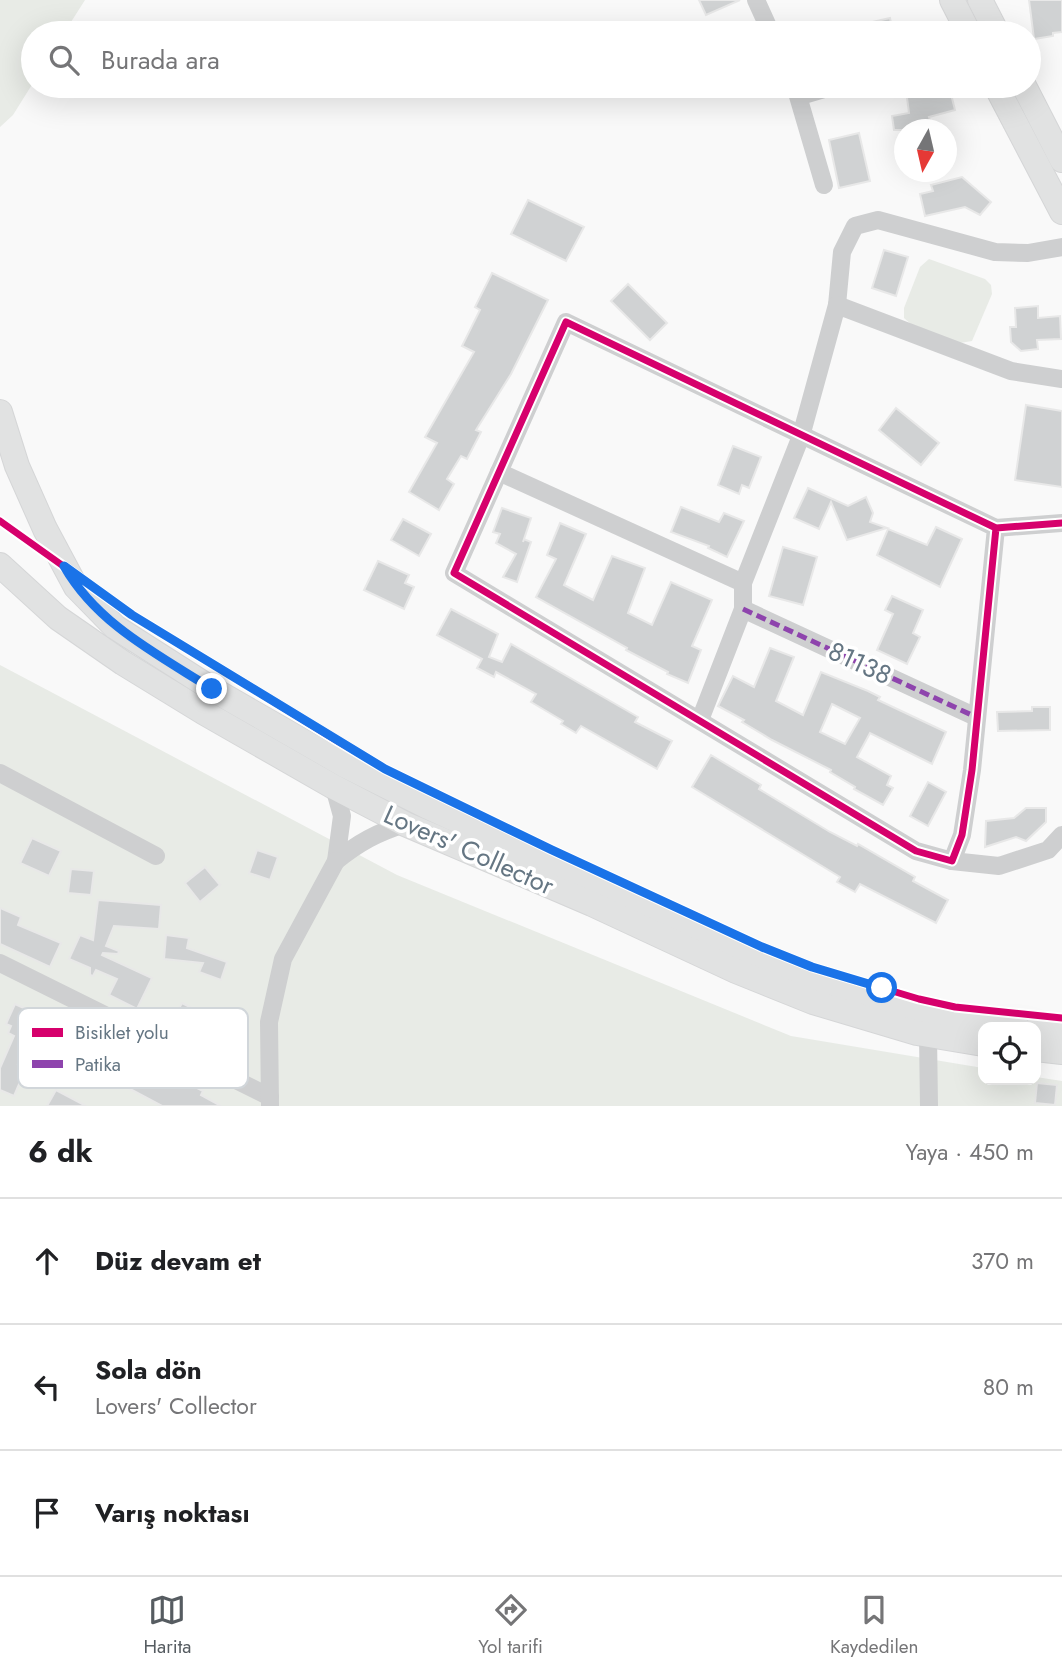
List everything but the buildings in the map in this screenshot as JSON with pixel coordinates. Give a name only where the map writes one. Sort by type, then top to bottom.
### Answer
[{"type":"main road","points":[[952,0],[963,21]]},
{"type":"main road","points":[[980,0],[991,21]]},
{"type":"main road","points":[[1002,98],[1062,212]]},
{"type":"main road","points":[[1030,98],[1062,160]]},
{"type":"main road","name":"Lovers' Collector","points":[[0,412],[9,467],[76,587],[115,627],[212,689],[346,766],[426,806],[765,961],[855,995],[930,1014],[984,1022]]},
{"type":"main road","name":"Lovers' Collector","points":[[0,553],[8,572],[58,618],[123,663],[334,787],[405,824],[592,904],[736,971],[813,1002],[928,1035],[978,1043]]},
{"type":"main road","points":[[1041,1029],[1062,1031]]},
{"type":"main road","points":[[1041,1050],[1062,1052]]},
{"type":"street","points":[[756,0],[766,21]]},
{"type":"street","points":[[800,98],[824,185]]},
{"type":"street","points":[[700,720],[743,609],[743,583],[801,436],[837,305],[842,252],[855,226],[878,220],[995,252],[1028,253],[1062,247]]},
{"type":"street","points":[[837,305],[1011,372],[1062,379]]},
{"type":"street","points":[[1062,523],[996,528],[566,322],[454,573],[916,851],[953,861],[999,866],[1048,850],[1062,835]]},
{"type":"street","points":[[499,472],[743,583]]},
{"type":"street","points":[[953,861],[961,835],[972,770],[996,528]]},
{"type":"street","name":"81138","points":[[743,609],[976,717]]},
{"type":"street","points":[[0,774],[156,856]]},
{"type":"street","points":[[245,1088],[270,1101],[269,1022],[283,959],[336,861],[342,816],[334,787]]},
{"type":"street","points":[[336,861],[368,838],[405,824]]},
{"type":"street","points":[[0,962],[89,1008]]},
{"type":"street","points":[[928,1035],[929,1106]]},
{"type":"shaded area","points":[[0,0],[85,0],[72,21],[21,21],[21,98],[24,98],[13,115],[0,127]]},
{"type":"shaded area","points":[[929,259],[985,279],[991,285],[992,294],[972,341],[960,343],[911,324],[904,318],[904,308],[920,267]]},
{"type":"shaded area","points":[[0,665],[397,875],[791,1036],[978,1067],[978,1085],[1041,1085],[1041,1078],[1062,1081],[1062,1106],[0,1106]]},
{"type":"marked path","points":[[743,609],[976,717]]},
{"type":"cycle path","points":[[996,528],[972,770],[962,835],[952,861],[916,851],[454,573],[566,322],[996,528],[1062,523]]},
{"type":"cycle path","points":[[0,521],[132,615],[336,740],[385,769],[552,850],[762,947],[812,967],[955,1007],[1062,1018]]},
{"type":"route","points":[[212,689],[115,627],[76,587],[64,566],[132,615],[385,769],[762,947],[812,967],[882,988]]}]
